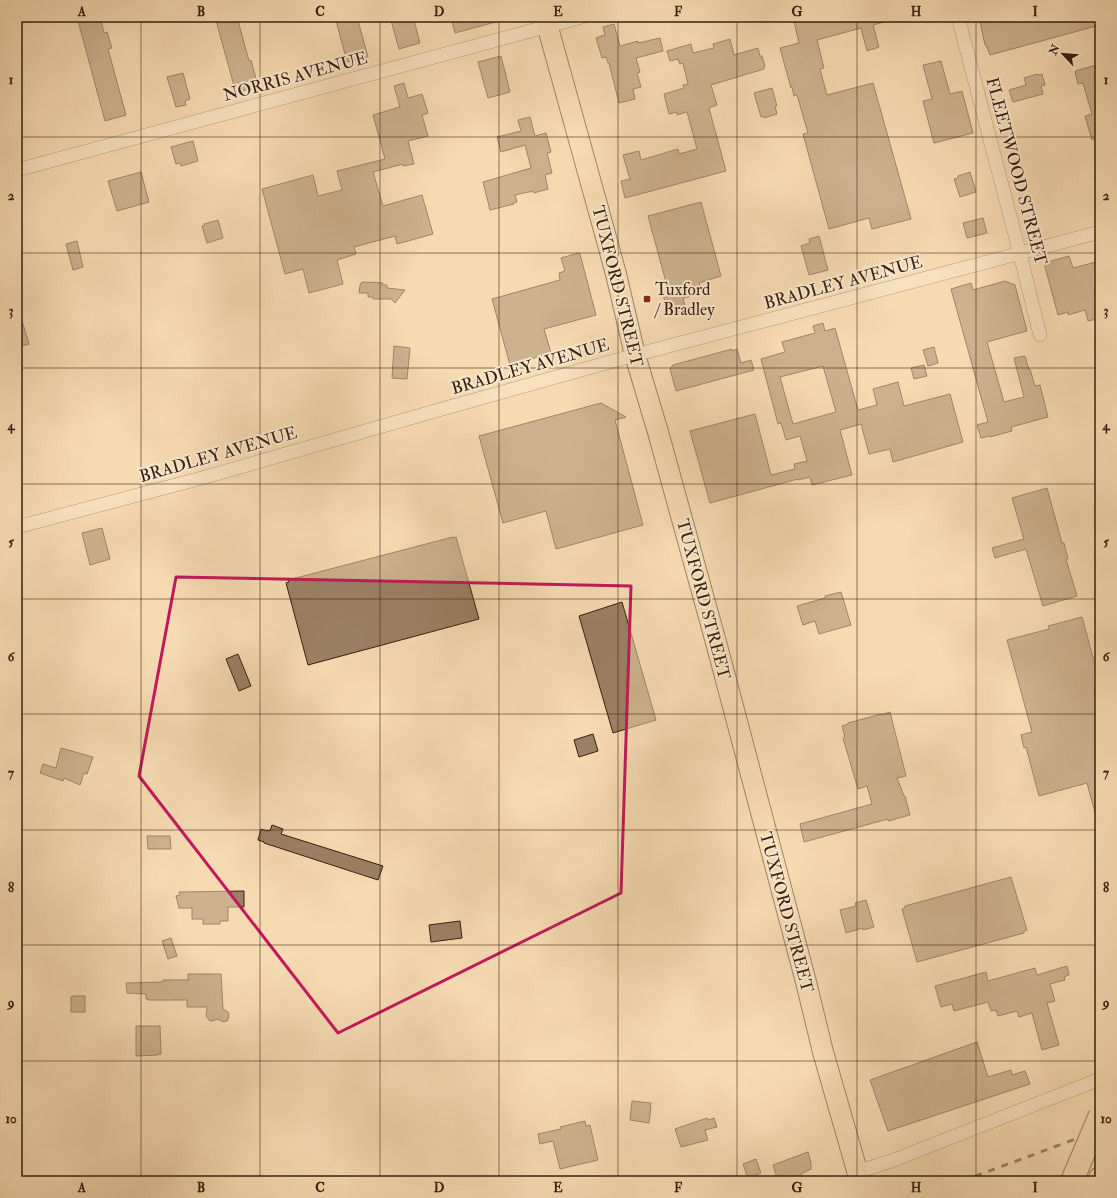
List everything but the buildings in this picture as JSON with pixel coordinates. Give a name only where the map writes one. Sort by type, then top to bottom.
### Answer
[{"type":"highway","points":[[1072,1181],[1100,1115]]},
{"type":"highway","points":[[1088,1181],[1100,1153]]},
{"type":"highway","points":[[1099,1181],[1100,1177]]},
{"type":"main road","name":"TUXFORD STREET","points":[[546,22],[608,245],[635,355],[658,432],[717,646],[806,982],[823,1052],[858,1176]]},
{"type":"main road","points":[[1088,1181],[1100,1177]]},
{"type":"street","name":"NORRIS AVENUE","points":[[17,170],[546,22],[582,17]]},
{"type":"street","name":"FLEETWOOD STREET","points":[[958,17],[1040,335]]},
{"type":"street","name":"BRADLEY AVENUE","points":[[17,527],[202,478],[635,355],[1100,232]]},
{"type":"street","points":[[858,1176],[894,1160],[1100,1079]]},
{"type":"highlighted area","points":[[176,577],[631,586],[621,893],[338,1033],[139,776]]},
{"type":"railway","points":[[962,1181],[1100,1130]]},
{"type":"place","name":"Tuxford / Bradley","points":[[647,299]]}]
